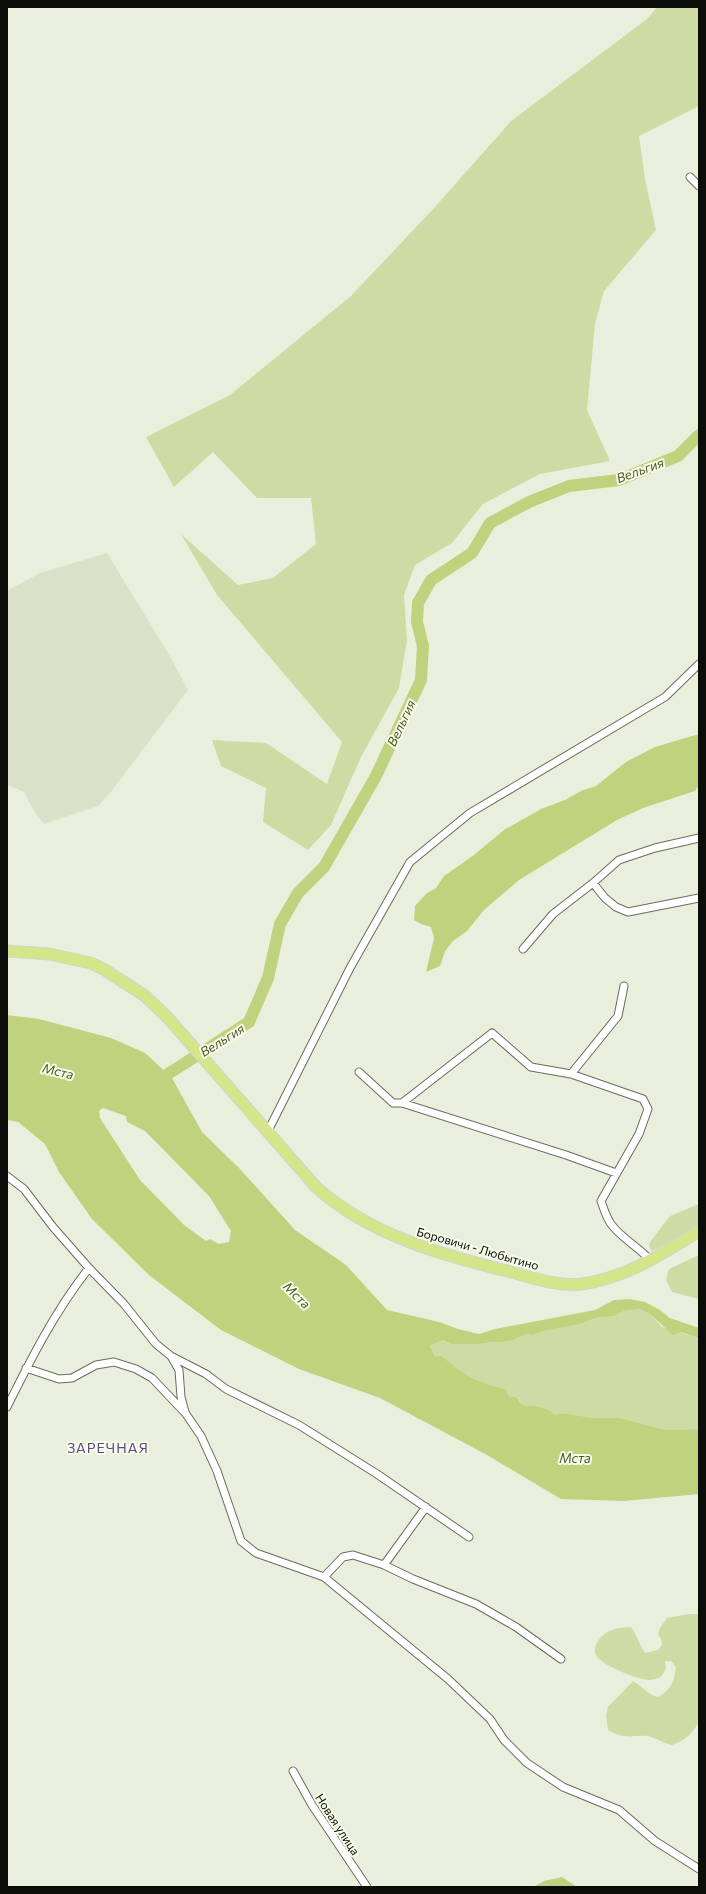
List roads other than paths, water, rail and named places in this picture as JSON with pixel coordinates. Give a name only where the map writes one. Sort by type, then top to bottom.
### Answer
[{"type":"main road","name":"Боровичи - Любытино","points":[[7,951],[49,954],[91,963],[105,970],[145,996],[168,1018],[316,1187],[334,1203],[360,1219],[385,1231],[447,1255],[567,1285],[605,1279],[628,1272],[655,1258],[699,1231]]},
{"type":"street","points":[[690,177],[699,186]]},
{"type":"street","points":[[268,1131],[350,968],[410,862],[470,814],[665,697],[699,664]]},
{"type":"street","points":[[523,949],[553,914],[593,883],[619,860],[655,848],[699,838]]},
{"type":"street","points":[[593,883],[605,898],[628,912],[699,898]]},
{"type":"street","points":[[571,1074],[618,1016],[624,986]]},
{"type":"street","points":[[402,1103],[492,1033],[531,1067],[571,1074],[644,1099],[648,1109],[639,1134],[601,1201],[605,1214],[611,1224],[621,1235],[655,1258]]},
{"type":"street","points":[[359,1072],[393,1103],[402,1103],[566,1155],[616,1173]]},
{"type":"street","points":[[7,1176],[24,1189],[53,1227],[89,1268],[124,1304],[156,1344],[171,1356],[206,1374],[226,1389],[300,1425],[426,1507],[469,1537]]},
{"type":"street","points":[[7,1406],[44,1333],[71,1291],[89,1268]]},
{"type":"street","points":[[171,1356],[180,1370],[181,1397],[186,1414]]},
{"type":"street","points":[[26,1368],[60,1379],[72,1378],[96,1365],[114,1362],[136,1369],[152,1378],[186,1414],[201,1436],[217,1471],[241,1541],[256,1553],[324,1577],[448,1679],[490,1719],[504,1740],[528,1763],[563,1787],[619,1810],[655,1841],[699,1869]]},
{"type":"street","points":[[384,1565],[426,1507]]},
{"type":"street","points":[[324,1577],[343,1557],[354,1555],[384,1565],[413,1580],[476,1604],[516,1627],[561,1659]]},
{"type":"street","name":"Новая улица","points":[[293,1771],[312,1805],[367,1887]]},
{"type":"water","points":[[699,734],[699,785],[695,791],[643,808],[617,820],[519,880],[484,910],[467,931],[453,941],[445,951],[440,966],[426,972],[434,938],[431,927],[414,920],[415,906],[426,894],[436,888],[444,876],[474,855],[504,830],[541,809],[565,800],[583,790],[596,786],[626,762],[655,747]]},
{"type":"water","name":"Мста","points":[[7,1015],[39,1019],[111,1038],[145,1053],[172,1078],[202,1132],[239,1168],[295,1230],[346,1265],[387,1310],[439,1322],[458,1329],[479,1334],[495,1329],[595,1310],[614,1300],[630,1299],[645,1302],[660,1310],[670,1318],[699,1328],[699,1338],[681,1332],[673,1335],[651,1315],[640,1309],[624,1311],[614,1316],[595,1318],[581,1324],[543,1331],[533,1335],[526,1334],[513,1340],[502,1342],[451,1344],[443,1340],[430,1345],[435,1357],[441,1356],[464,1373],[478,1381],[505,1389],[510,1397],[517,1397],[522,1405],[544,1408],[555,1415],[562,1413],[594,1418],[620,1418],[666,1430],[699,1429],[699,1494],[624,1501],[561,1499],[487,1455],[380,1398],[299,1369],[221,1330],[149,1275],[92,1219],[59,1172],[45,1144],[18,1122],[7,1120]],"holes":[[[103,1108],[126,1116],[127,1122],[145,1131],[209,1196],[231,1231],[229,1242],[219,1244],[210,1239],[206,1241],[184,1225],[140,1180],[100,1118],[99,1111]]]},
{"type":"water","points":[[562,1877],[577,1887],[533,1887],[544,1881]]},
{"type":"waterway","name":"Вельгия","points":[[154,1083],[249,1022],[268,978],[280,924],[298,893],[324,867],[376,776],[421,680],[423,646],[417,622],[418,603],[431,580],[472,553],[490,523],[529,502],[569,486],[619,480],[678,456],[699,435]]},
{"type":"district","name":"ЗАРЕЧНАЯ","points":[[108,1447]]}]
